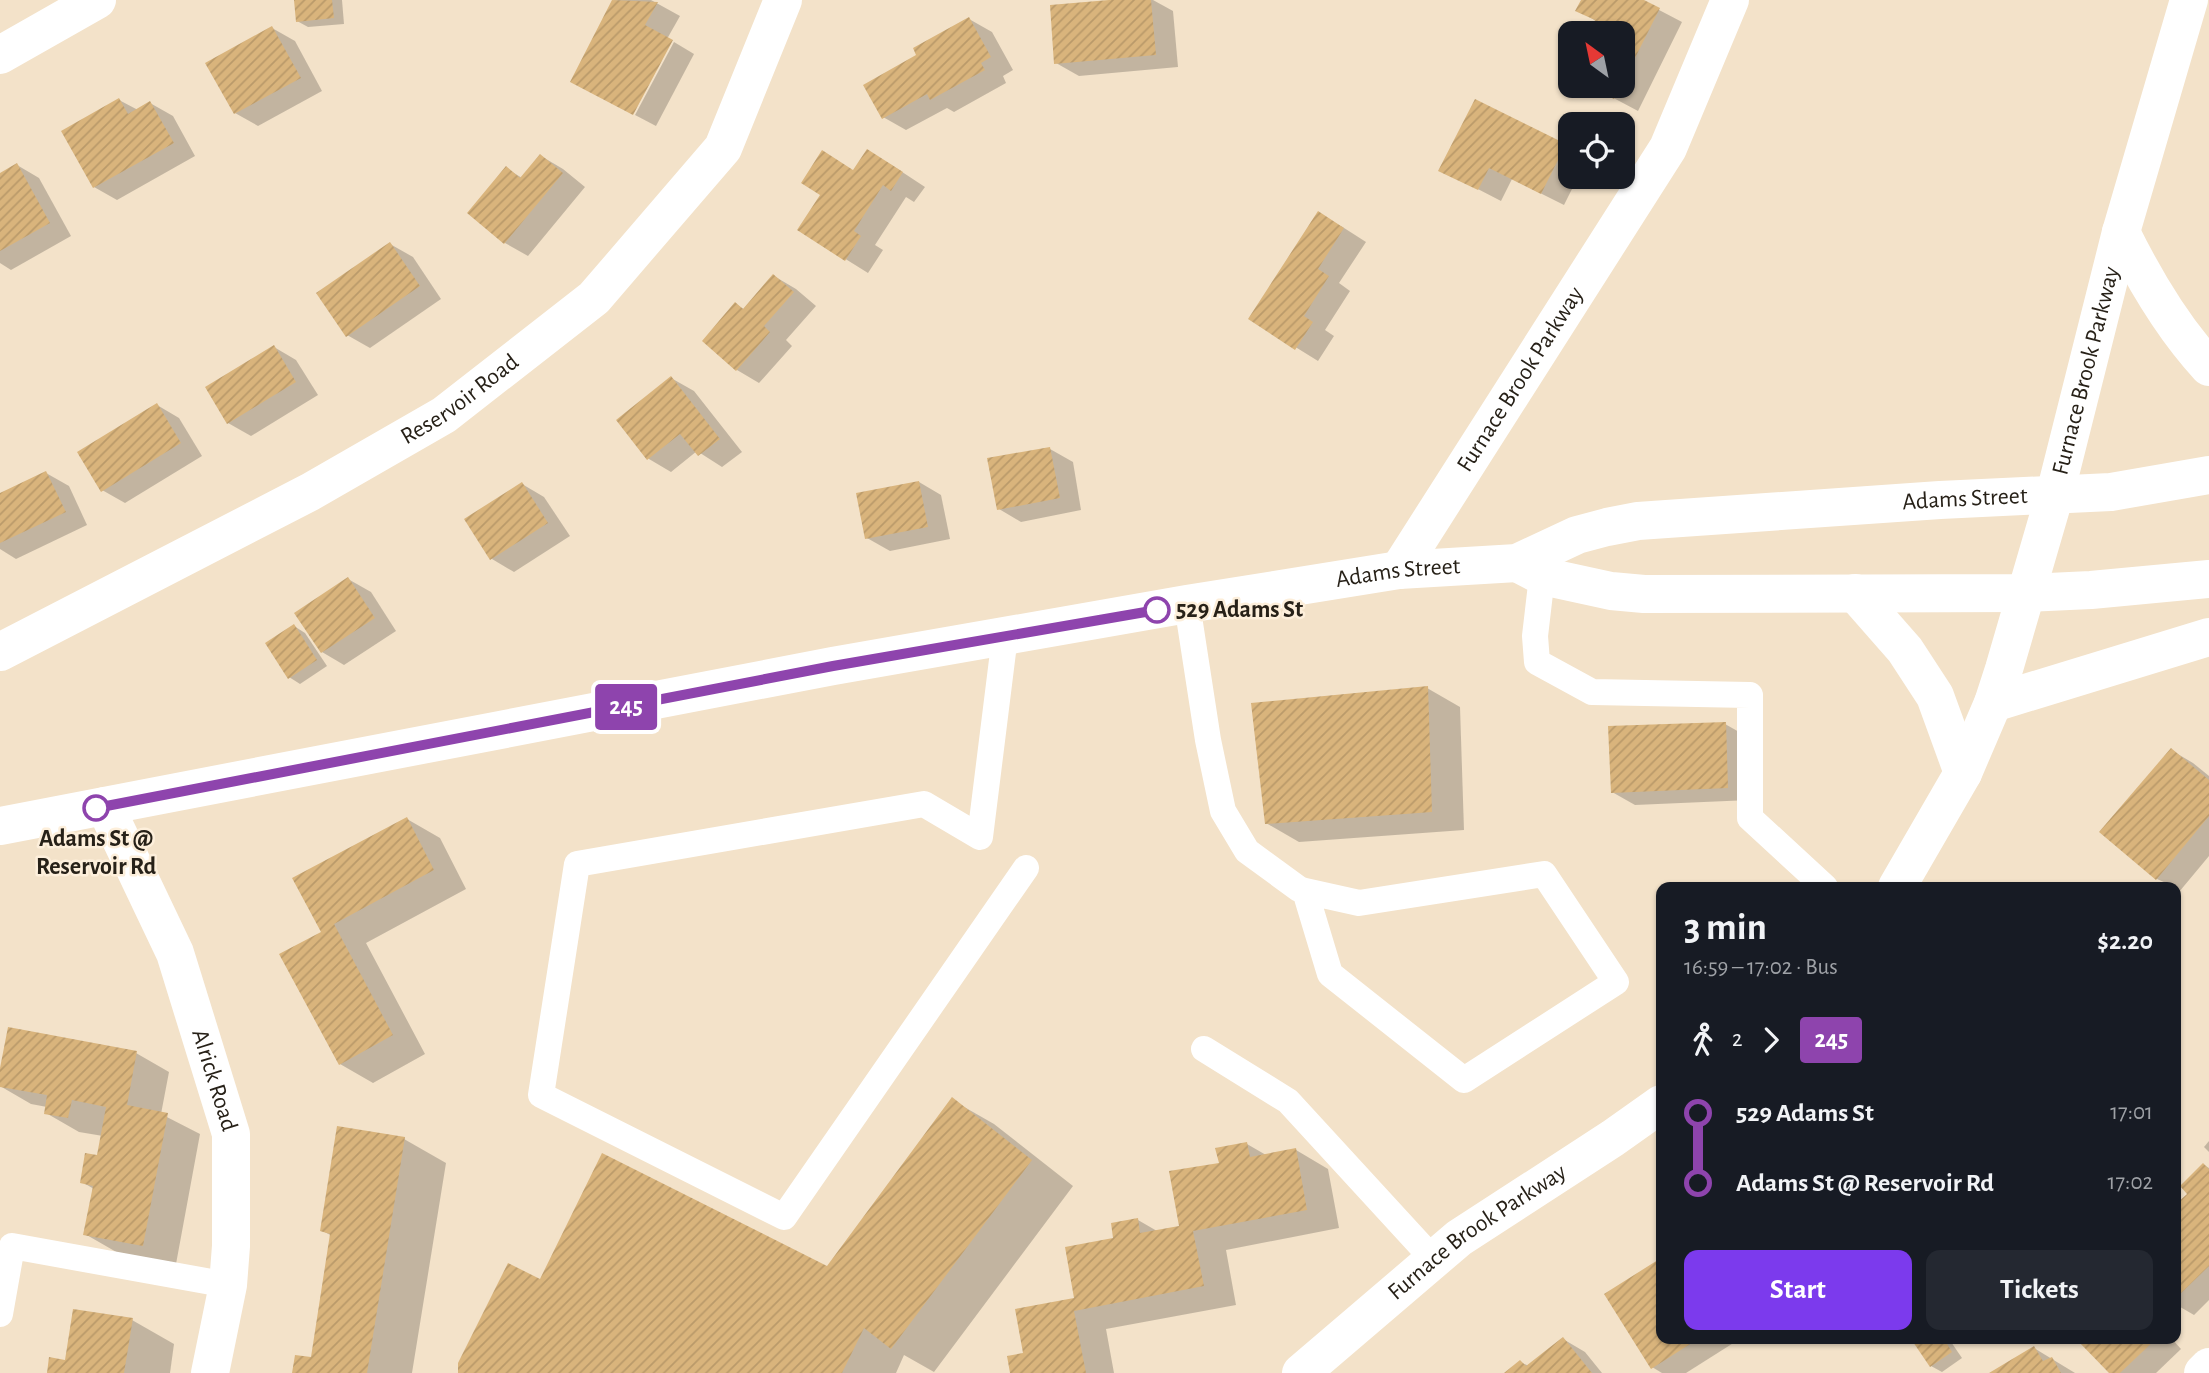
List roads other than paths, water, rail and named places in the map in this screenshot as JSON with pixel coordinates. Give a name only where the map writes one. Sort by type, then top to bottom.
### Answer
[{"type":"main road","points":[[0,55],[97,0]]},
{"type":"main road","name":"Reservoir Road","points":[[0,652],[310,492],[444,415],[594,298],[723,148],[783,0]]},
{"type":"main road","name":"Furnace Brook Parkway","points":[[1399,569],[1668,148],[1730,0]]},
{"type":"main road","name":"Furnace Brook Parkway","points":[[1900,882],[1963,773],[1993,703],[2055,494],[2121,232],[2189,0]]},
{"type":"main road","points":[[2121,232],[2146,282],[2184,340],[2209,367]]},
{"type":"main road","name":"Adams Street","points":[[1529,570],[1577,535],[1638,521],[2138,488],[2209,475]]},
{"type":"main road","name":"Adams Street","points":[[0,826],[833,666],[1399,569],[1529,570],[1611,591],[1644,594],[2027,593],[2209,579]]},
{"type":"main road","points":[[1855,593],[1905,650],[1935,696],[1963,773]]},
{"type":"main road","points":[[1993,703],[2209,637]]},
{"type":"main road","name":"Alrick Road","points":[[105,806],[175,953],[231,1134],[228,1285],[210,1373]]},
{"type":"main road","name":"Furnace Brook Parkway","points":[[1301,1373],[1459,1238],[1656,1108]]},
{"type":"main road","points":[[2203,1373],[2209,1367]]},
{"type":"lane","points":[[1529,570],[1537,662],[1592,692],[1750,695],[1750,818],[1820,882]]},
{"type":"lane","points":[[1187,604],[1208,740],[1223,811],[1247,851],[1299,889],[1359,903],[1544,874],[1615,982],[1464,1080],[1330,974],[1305,891]]},
{"type":"lane","points":[[1005,636],[979,837],[924,804],[577,864],[541,1095],[783,1217],[1026,868]]},
{"type":"lane","points":[[1204,1049],[1288,1101],[1434,1260]]},
{"type":"lane","points":[[0,1314],[12,1246],[228,1285]]},
{"type":"place","name":"529 Adams St","points":[[1157,610]]},
{"type":"place","name":"Adams St @ Reservoir Rd","points":[[96,808]]}]
